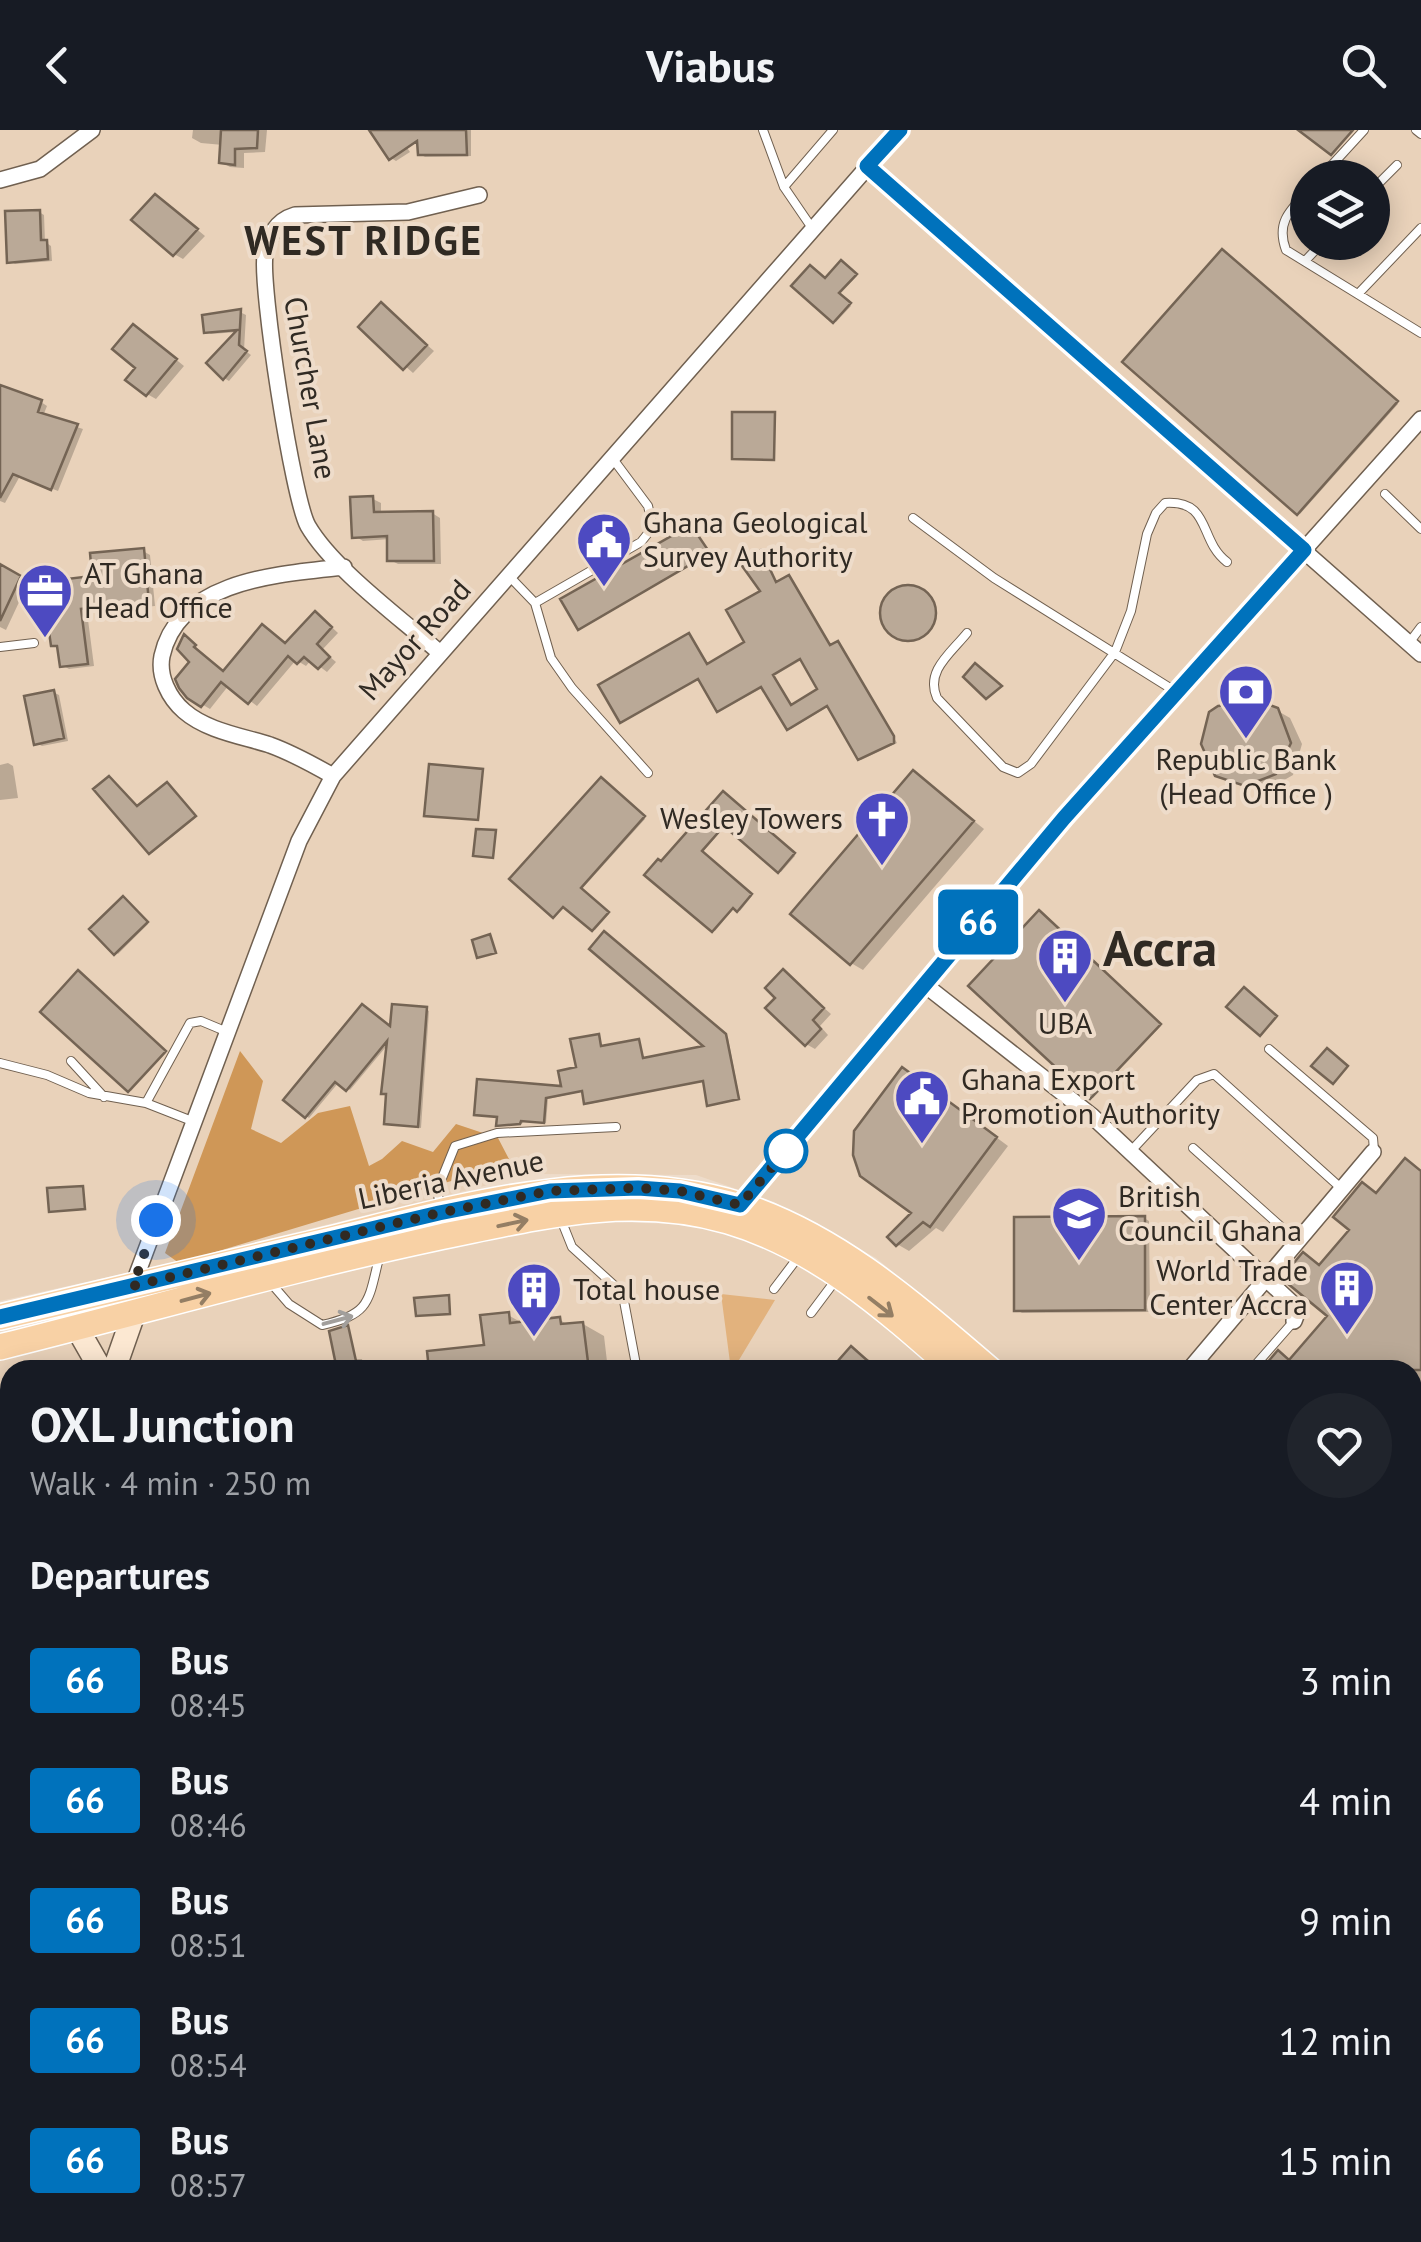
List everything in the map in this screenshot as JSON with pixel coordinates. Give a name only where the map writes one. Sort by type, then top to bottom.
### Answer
[{"type":"main road","name":"Liberia Avenue","points":[[0,1317],[439,1213],[550,1191],[599,1187],[680,1191],[734,1213],[800,1231],[861,1264],[978,1360]]},
{"type":"main road","name":"Liberia Avenue","points":[[0,1347],[382,1250],[558,1213],[614,1206],[734,1213],[840,1276],[943,1360]]},
{"type":"street","points":[[0,180],[40,169],[92,130]]},
{"type":"street","name":"Mayor Road","points":[[133,1286],[299,841],[332,776],[900,130]]},
{"type":"street","points":[[867,166],[1415,649]]},
{"type":"street","name":"Churcher Lane","points":[[440,653],[344,567],[306,524],[265,291],[265,254],[277,224],[294,215],[408,212],[479,195]]},
{"type":"street","points":[[734,1213],[1064,818],[1421,419]]},
{"type":"street","points":[[332,776],[300,758],[218,729],[185,712],[167,687],[160,662],[174,626],[204,600],[266,577],[344,567]]},
{"type":"street","points":[[925,986],[1092,1116],[1294,1305],[1294,1321]]},
{"type":"street","points":[[1197,1360],[1373,1152]]},
{"type":"street","points":[[118,1360],[134,1313]]},
{"type":"street","points":[[77,1328],[95,1360]]},
{"type":"lane","points":[[763,130],[784,186],[812,229]]},
{"type":"lane","points":[[784,186],[833,130]]},
{"type":"lane","points":[[1336,160],[1364,130]]},
{"type":"lane","points":[[1390,172],[1397,165]]},
{"type":"lane","points":[[1290,212],[1281,223],[1280,236],[1290,252]]},
{"type":"lane","points":[[1359,294],[1421,228]]},
{"type":"lane","points":[[1306,261],[1419,327]]},
{"type":"lane","points":[[535,604],[642,542],[653,527],[648,506],[613,459]]},
{"type":"lane","points":[[1385,494],[1421,529]]},
{"type":"lane","points":[[967,633],[933,674],[933,689],[1002,768],[1018,773],[1031,764],[1115,652],[1156,513],[1166,503],[1182,502],[1192,507],[1204,522],[1210,546],[1227,562]]},
{"type":"lane","points":[[914,518],[994,578],[1178,693]]},
{"type":"lane","points":[[509,576],[535,604],[551,658],[572,688],[648,773]]},
{"type":"lane","points":[[1415,649],[1421,627]]},
{"type":"lane","points":[[0,647],[34,643]]},
{"type":"lane","points":[[146,1102],[190,1023],[201,1021],[226,1031]]},
{"type":"lane","points":[[1268,1049],[1373,1138],[1373,1152]]},
{"type":"lane","points":[[71,1061],[104,1097]]},
{"type":"lane","points":[[0,1063],[47,1075],[104,1097],[146,1102],[192,1121]]},
{"type":"lane","points":[[1130,1152],[1197,1080],[1214,1074],[1342,1188]]},
{"type":"lane","points":[[439,1213],[438,1188],[455,1146],[497,1133],[616,1127]]},
{"type":"lane","points":[[1193,1148],[1298,1241]]},
{"type":"lane","points":[[558,1213],[572,1247],[616,1288],[624,1301],[634,1360]]},
{"type":"lane","points":[[267,1278],[289,1304],[322,1324],[353,1318],[368,1300],[382,1250]]},
{"type":"lane","points":[[774,1290],[801,1252]]},
{"type":"lane","points":[[811,1313],[840,1276]]},
{"type":"lane","points":[[1260,1360],[1294,1321]]},
{"type":"shaded area","points":[[0,130],[1421,130],[1421,1360],[1000,1360],[876,1258],[774,1202],[696,1175],[533,1174],[0,1301]]},
{"type":"shaded area","points":[[240,1051],[263,1081],[251,1129],[281,1143],[318,1113],[350,1106],[369,1166],[402,1141],[433,1152],[456,1124],[498,1138],[511,1163],[179,1263],[165,1253]]},
{"type":"shaded area","points":[[580,1221],[708,1225],[813,1268],[924,1360],[0,1360],[442,1243]]},
{"type":"shaded area","points":[[721,1294],[775,1300],[739,1360],[730,1360]]},
{"type":"building","points":[[221,130],[258,130],[257,148],[235,149],[235,165],[219,163]]},
{"type":"building","points":[[369,130],[466,130],[467,155],[418,155],[417,141],[389,160]]},
{"type":"building","points":[[1298,130],[1353,130],[1331,155]]},
{"type":"building","points":[[155,194],[198,229],[173,256],[131,220]]},
{"type":"building","points":[[40,210],[41,240],[47,240],[48,259],[7,263],[5,211]]},
{"type":"building","points":[[1222,249],[1398,401],[1297,515],[1122,362]]},
{"type":"building","points":[[841,260],[857,274],[839,293],[851,303],[833,323],[791,286],[810,265],[825,278]]},
{"type":"building","points":[[381,302],[427,345],[403,370],[358,327]]},
{"type":"building","points":[[241,309],[239,345],[247,351],[223,380],[206,363],[237,330],[204,333],[202,315]]},
{"type":"building","points":[[133,324],[177,359],[146,396],[125,380],[135,368],[112,349]]},
{"type":"building","points":[[0,385],[42,400],[38,412],[78,424],[51,490],[13,474],[0,498]]},
{"type":"building","points":[[732,412],[775,412],[774,460],[732,459]]},
{"type":"building","points":[[373,496],[374,512],[433,511],[434,561],[387,561],[387,536],[352,538],[350,497]]},
{"type":"building","points":[[691,525],[710,553],[578,630],[560,599]]},
{"type":"building","points":[[144,548],[149,603],[81,609],[88,664],[60,667],[57,646],[51,646],[42,582],[92,576],[90,553]]},
{"type":"building","points":[[761,550],[776,582],[789,575],[830,645],[838,641],[894,736],[894,743],[858,760],[827,706],[787,730],[761,687],[717,712],[698,679],[620,723],[598,685],[689,633],[707,664],[744,642],[726,610],[760,591],[740,563]],"holes":[[[800,659],[817,689],[791,705],[773,675]]]},
{"type":"building","points":[[0,564],[21,576],[0,621]]},
{"type":"building","points":[[908,585],[928,593],[936,613],[928,633],[908,641],[888,633],[880,613],[888,593]]},
{"type":"building","points":[[315,611],[332,627],[317,644],[330,657],[318,669],[304,657],[297,664],[288,656],[248,704],[221,682],[201,707],[179,688],[175,679],[189,662],[177,649],[184,634],[223,671],[262,624],[285,643]]},
{"type":"building","points":[[975,663],[1002,686],[986,699],[963,677]]},
{"type":"building","points":[[54,690],[64,738],[34,745],[24,696]]},
{"type":"building","name":"Republic Bank (Head Office )","points":[[1244,696],[1278,708],[1291,743],[1276,774],[1245,786],[1215,776],[1201,744],[1209,712]]},
{"type":"building","points":[[429,764],[483,769],[478,820],[424,816]]},
{"type":"building","name":"Wesley Towers","points":[[913,770],[974,821],[850,965],[790,914]]},
{"type":"building","points":[[109,776],[137,806],[167,782],[196,816],[149,854],[93,789]]},
{"type":"building","points":[[601,777],[645,816],[581,888],[609,912],[592,931],[563,907],[553,918],[509,879]]},
{"type":"building","points":[[723,791],[795,853],[778,873],[724,826],[702,851],[752,894],[712,932],[644,875]]},
{"type":"building","points":[[476,829],[496,830],[493,858],[473,856]]},
{"type":"building","points":[[123,896],[148,922],[114,955],[89,929]]},
{"type":"building","name":"UBA","points":[[1039,910],[1161,1024],[1090,1099],[968,986]]},
{"type":"building","points":[[604,931],[726,1034],[739,1099],[707,1106],[703,1081],[584,1104],[582,1091],[546,1098],[544,1123],[521,1121],[496,1126],[497,1117],[474,1115],[477,1079],[561,1086],[558,1071],[576,1067],[570,1039],[599,1034],[601,1046],[639,1039],[643,1058],[703,1046],[589,949]]},
{"type":"building","points":[[490,934],[496,953],[477,958],[472,940]]},
{"type":"building","points":[[783,969],[824,1008],[813,1020],[821,1029],[805,1046],[765,1008],[775,998],[765,988]]},
{"type":"building","points":[[78,970],[166,1051],[128,1092],[40,1012]]},
{"type":"building","points":[[1244,987],[1277,1016],[1260,1036],[1226,1007]]},
{"type":"building","points":[[362,1004],[390,1026],[392,1004],[427,1007],[418,1127],[384,1124],[386,1094],[381,1094],[387,1041],[346,1091],[335,1082],[305,1118],[283,1100]]},
{"type":"building","points":[[1327,1048],[1348,1066],[1333,1084],[1311,1066]]},
{"type":"building","name":"Ghana Export Promotion Authority","points":[[902,1067],[997,1137],[930,1227],[923,1222],[896,1246],[887,1237],[911,1213],[860,1176],[853,1155],[854,1131]]},
{"type":"building","points":[[1405,1158],[1421,1171],[1421,1360],[1289,1360],[1327,1316],[1281,1278],[1303,1252],[1319,1265],[1349,1230],[1333,1217],[1362,1182],[1376,1193]]},
{"type":"building","points":[[83,1186],[85,1209],[49,1212],[47,1188]]},
{"type":"building","name":"British Council Ghana","points":[[1145,1216],[1145,1310],[1014,1311],[1014,1217]]},
{"type":"building","points":[[449,1295],[450,1314],[416,1316],[414,1298]]},
{"type":"building","name":"Total house","points":[[509,1312],[510,1323],[560,1317],[561,1324],[583,1322],[588,1360],[428,1360],[427,1351],[484,1345],[480,1315]]},
{"type":"building","points":[[348,1325],[356,1360],[335,1360],[329,1331]]},
{"type":"building","points":[[851,1346],[867,1360],[839,1360]]},
{"type":"building","points":[[1278,1350],[1289,1360],[1270,1360]]},
{"type":"bus line","name":"66","points":[[0,1317],[439,1213],[550,1191],[599,1187],[680,1191],[740,1205],[1064,818],[1304,550],[867,166],[900,130]]},
{"type":"place","name":"Ghana Geological Survey Authority","points":[[604,589]]},
{"type":"place","name":"AT Ghana Head Office","points":[[45,640]]},
{"type":"place","name":"Republic Bank (Head Office )","points":[[1246,741]]},
{"type":"place","name":"Wesley Towers","points":[[882,868]]},
{"type":"place","name":"UBA","points":[[1065,1005]]},
{"type":"place","name":"Ghana Export Promotion Authority","points":[[922,1146]]},
{"type":"place","name":"British Council Ghana","points":[[1079,1263]]},
{"type":"place","name":"World Trade Center Accra","points":[[1347,1337]]},
{"type":"place","name":"Total house","points":[[534,1339]]},
{"type":"district","name":"WEST RIDGE","points":[[364,241]]},
{"type":"district","name":"Accra","points":[[1160,948]]},
{"type":"route","points":[[156,1220],[133,1286],[439,1213],[550,1191],[599,1187],[680,1191],[740,1205],[786,1151]]}]
